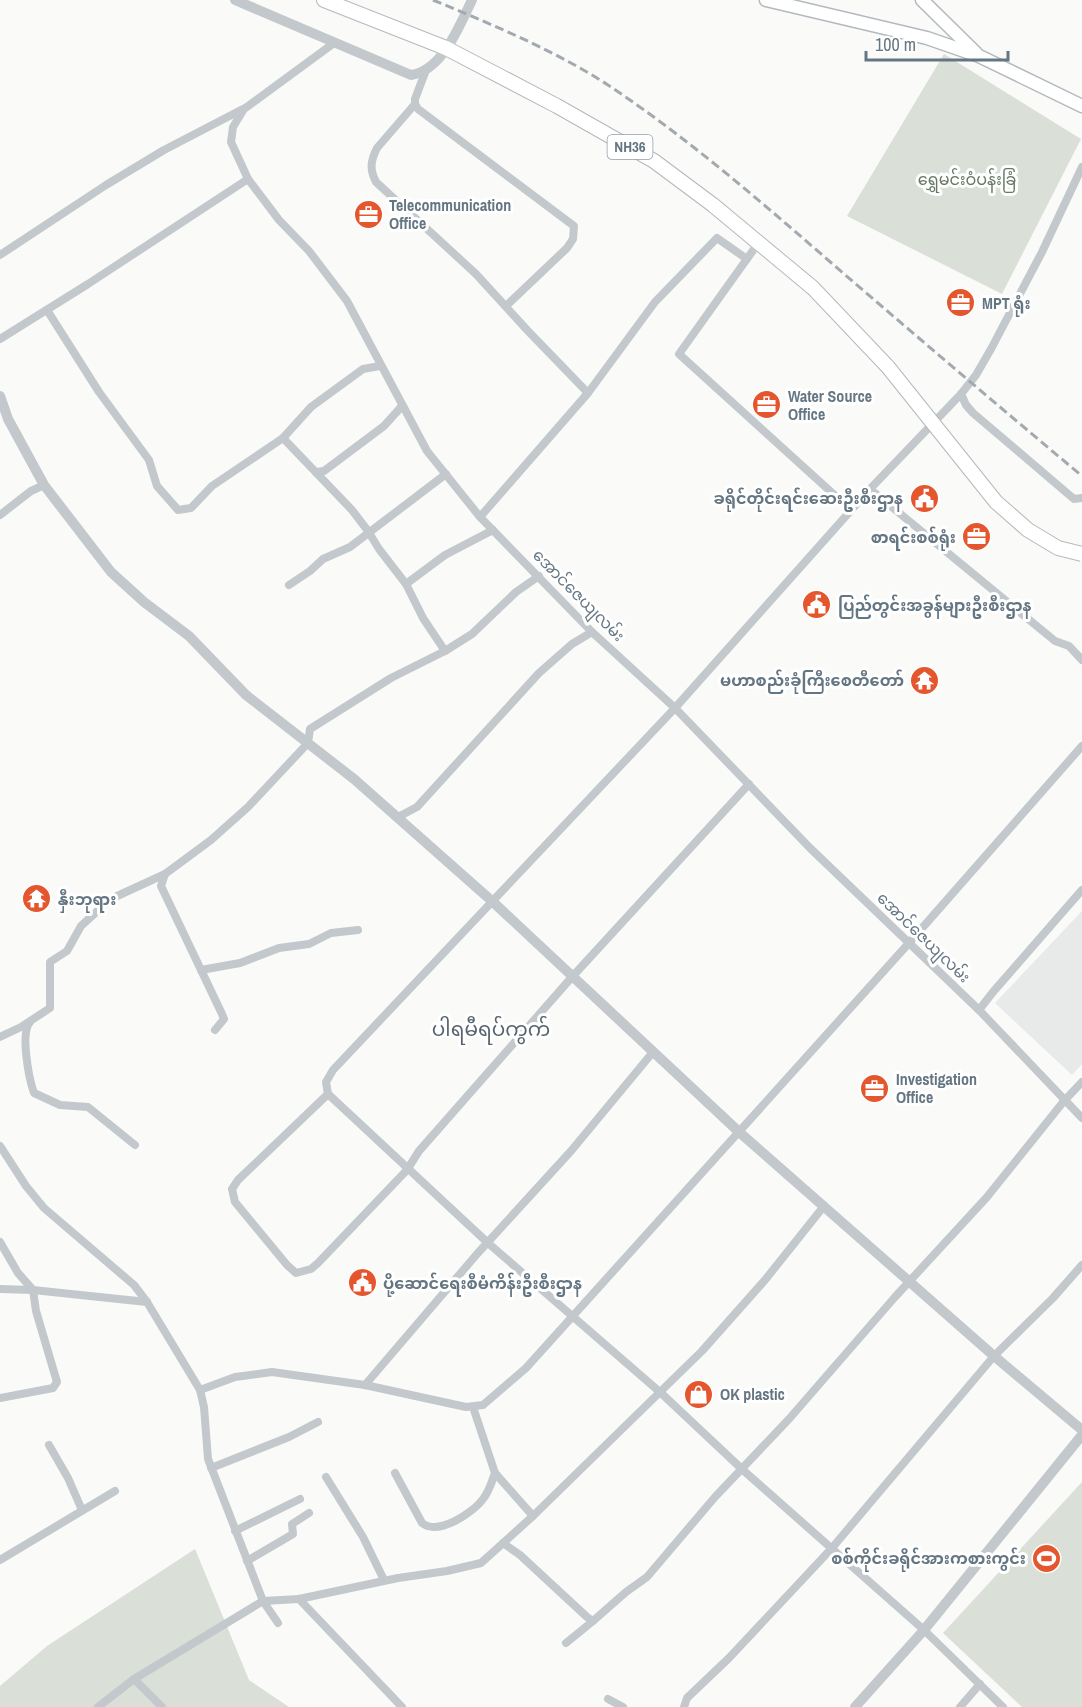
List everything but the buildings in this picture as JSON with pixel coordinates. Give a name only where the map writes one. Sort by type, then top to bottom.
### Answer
[{"type":"highway","name":"NH36","points":[[324,0],[446,48],[557,106],[654,161],[759,242],[813,288],[888,367],[996,502],[1028,530],[1058,548],[1082,554]]},
{"type":"main road","points":[[766,0],[927,38],[979,56],[1082,106]]},
{"type":"main road","points":[[922,0],[979,56]]},
{"type":"street","points":[[235,0],[402,73],[411,75],[426,70]]},
{"type":"street","points":[[472,0],[446,48],[426,70],[417,90],[415,104],[377,148],[371,165],[372,173],[376,182],[476,274],[588,393]]},
{"type":"street","name":"အောင်ဇေယျလမ်း","points":[[334,43],[244,109],[233,128],[231,142],[248,178],[279,220],[309,251],[347,301],[427,451],[480,517],[592,632],[675,708],[810,848],[979,1010],[1082,1118]]},
{"type":"street","points":[[415,104],[424,114],[574,226],[573,239],[567,248],[506,306]]},
{"type":"street","points":[[0,255],[106,185],[165,150],[244,109]]},
{"type":"street","points":[[1003,1707],[924,1630],[407,1170],[328,1094],[326,1082],[333,1070],[675,708],[870,489],[962,394],[976,375],[1042,252],[1082,167]]},
{"type":"street","points":[[0,339],[248,178]]},
{"type":"street","points":[[480,517],[588,393],[655,302],[717,238],[747,259]]},
{"type":"street","points":[[759,242],[679,354],[851,510]]},
{"type":"street","points":[[47,310],[99,392],[149,459],[157,486],[178,510],[191,508],[212,486],[283,438],[311,407],[363,369],[380,366]]},
{"type":"street","points":[[962,394],[966,405],[973,413],[1079,501]]},
{"type":"street","points":[[0,396],[8,418],[44,485],[111,572],[144,603],[189,636],[246,695],[354,779],[398,817],[493,902],[738,1131],[994,1356],[1082,1430]]},
{"type":"street","points":[[316,472],[324,471],[384,426],[402,406]]},
{"type":"street","points":[[283,438],[352,510],[368,531],[406,584],[423,618],[445,651]]},
{"type":"street","points":[[289,585],[310,572],[323,559],[350,547],[368,531],[446,474]]},
{"type":"street","points":[[0,515],[31,491],[44,485]]},
{"type":"street","points":[[870,489],[1055,641],[1069,646],[1082,660]]},
{"type":"street","points":[[406,584],[445,555],[493,530]]},
{"type":"street","points":[[0,1036],[50,1008],[50,962],[67,951],[81,926],[104,905],[115,897],[165,874],[188,859],[248,807],[308,743],[310,729],[391,678],[445,651],[472,634],[516,592],[538,576]]},
{"type":"street","points":[[398,817],[417,807],[539,673],[572,644],[592,632]]},
{"type":"street","points":[[200,1390],[235,1377],[272,1372],[365,1385],[466,1407],[483,1405],[526,1368],[909,943],[1082,746]]},
{"type":"street","points":[[328,1094],[238,1180],[232,1189],[235,1202],[286,1265],[296,1274],[311,1269],[407,1170],[419,1151],[572,977],[749,784]]},
{"type":"street","points":[[165,874],[161,886],[224,1019],[215,1030]]},
{"type":"street","points":[[979,1010],[1082,890]]},
{"type":"street","points":[[201,970],[240,963],[279,948],[309,944],[331,933],[358,930]]},
{"type":"street","points":[[31,1020],[27,1025],[26,1040],[29,1078],[34,1093],[60,1105],[88,1107],[135,1146]]},
{"type":"street","points":[[365,1385],[571,1151],[653,1052]]},
{"type":"street","points":[[566,1643],[647,1577],[715,1497],[789,1419],[987,1197],[1082,1082]]},
{"type":"street","points":[[0,1146],[26,1186],[44,1208],[134,1285],[147,1302],[200,1390],[211,1468],[263,1601],[278,1623]]},
{"type":"street","points":[[98,1707],[134,1679],[263,1601],[300,1599],[384,1580],[447,1571],[481,1563],[534,1516],[702,1351],[765,1280],[824,1206]]},
{"type":"street","points":[[0,1242],[18,1273],[33,1290],[36,1311],[57,1382],[53,1388],[0,1398]]},
{"type":"street","points":[[684,1707],[687,1698],[729,1658],[832,1548],[994,1356],[1053,1298],[1082,1265]]},
{"type":"street","points":[[0,1289],[33,1290],[147,1302]]},
{"type":"street","points":[[473,1407],[495,1473],[534,1516]]},
{"type":"street","points":[[211,1468],[289,1437],[318,1422]]},
{"type":"street","points":[[855,1707],[924,1630],[1082,1435]]},
{"type":"street","points":[[49,1445],[68,1478],[82,1510]]},
{"type":"street","points":[[395,1473],[422,1523],[433,1529],[454,1522],[475,1508],[484,1498],[495,1473]]},
{"type":"street","points":[[326,1477],[363,1537],[384,1580]]},
{"type":"street","points":[[0,1560],[115,1491]]},
{"type":"street","points":[[235,1531],[300,1499]]},
{"type":"street","points":[[247,1561],[293,1534],[292,1524],[309,1513]]},
{"type":"street","points":[[503,1543],[520,1555],[593,1621]]},
{"type":"street","points":[[300,1599],[402,1707]]},
{"type":"street","points":[[134,1679],[162,1707]]},
{"type":"street","points":[[960,1707],[980,1684]]},
{"type":"street","points":[[608,1699],[623,1707]]},
{"type":"shaded area","points":[[1082,911],[1082,1064],[1072,1075],[995,1003]]},
{"type":"green space","name":"ရွှေမင်းဝံပန်းခြံ","points":[[944,54],[1081,139],[1002,294],[847,216]]},
{"type":"green space","name":"စစ်ကိုင်းခရိုင်အားကစားကွင်း","points":[[1082,1482],[1082,1707],[1022,1707],[943,1633]]},
{"type":"green space","points":[[195,1549],[249,1680],[289,1707],[0,1707],[0,1686],[47,1646]]},
{"type":"railway","points":[[433,0],[545,49],[587,72],[639,106],[757,199],[1082,476]]},
{"type":"place","name":"Telecommunication Office","points":[[368,214]]},
{"type":"place","name":"MPT ရုံး","points":[[961,303]]},
{"type":"place","name":"Water Source Office","points":[[767,405]]},
{"type":"place","name":"ခရိုင်တိုင်းရင်းဆေးဦးစီးဌာန","points":[[924,498]]},
{"type":"place","name":"စာရင်းစစ်ရုံး","points":[[977,537]]},
{"type":"place","name":"ပြည်တွင်းအခွန်များဦးစီးဌာန","points":[[817,605]]},
{"type":"place","name":"မဟာစည်းခုံကြီးစေတီတော်","points":[[925,680]]},
{"type":"place","name":"နှီးဘုရား","points":[[37,899]]},
{"type":"place","name":"Investigation Office","points":[[875,1088]]},
{"type":"place","name":"ပို့ဆောင်ရေးစီမံကိန်းဦးစီးဌာန","points":[[362,1283]]},
{"type":"place","name":"OK plastic","points":[[699,1394]]},
{"type":"place","name":"စစ်ကိုင်းခရိုင်အားကစားကွင်း","points":[[1047,1558]]},
{"type":"district","name":"ပါရမီရပ်ကွက်","points":[[491,1029]]}]
